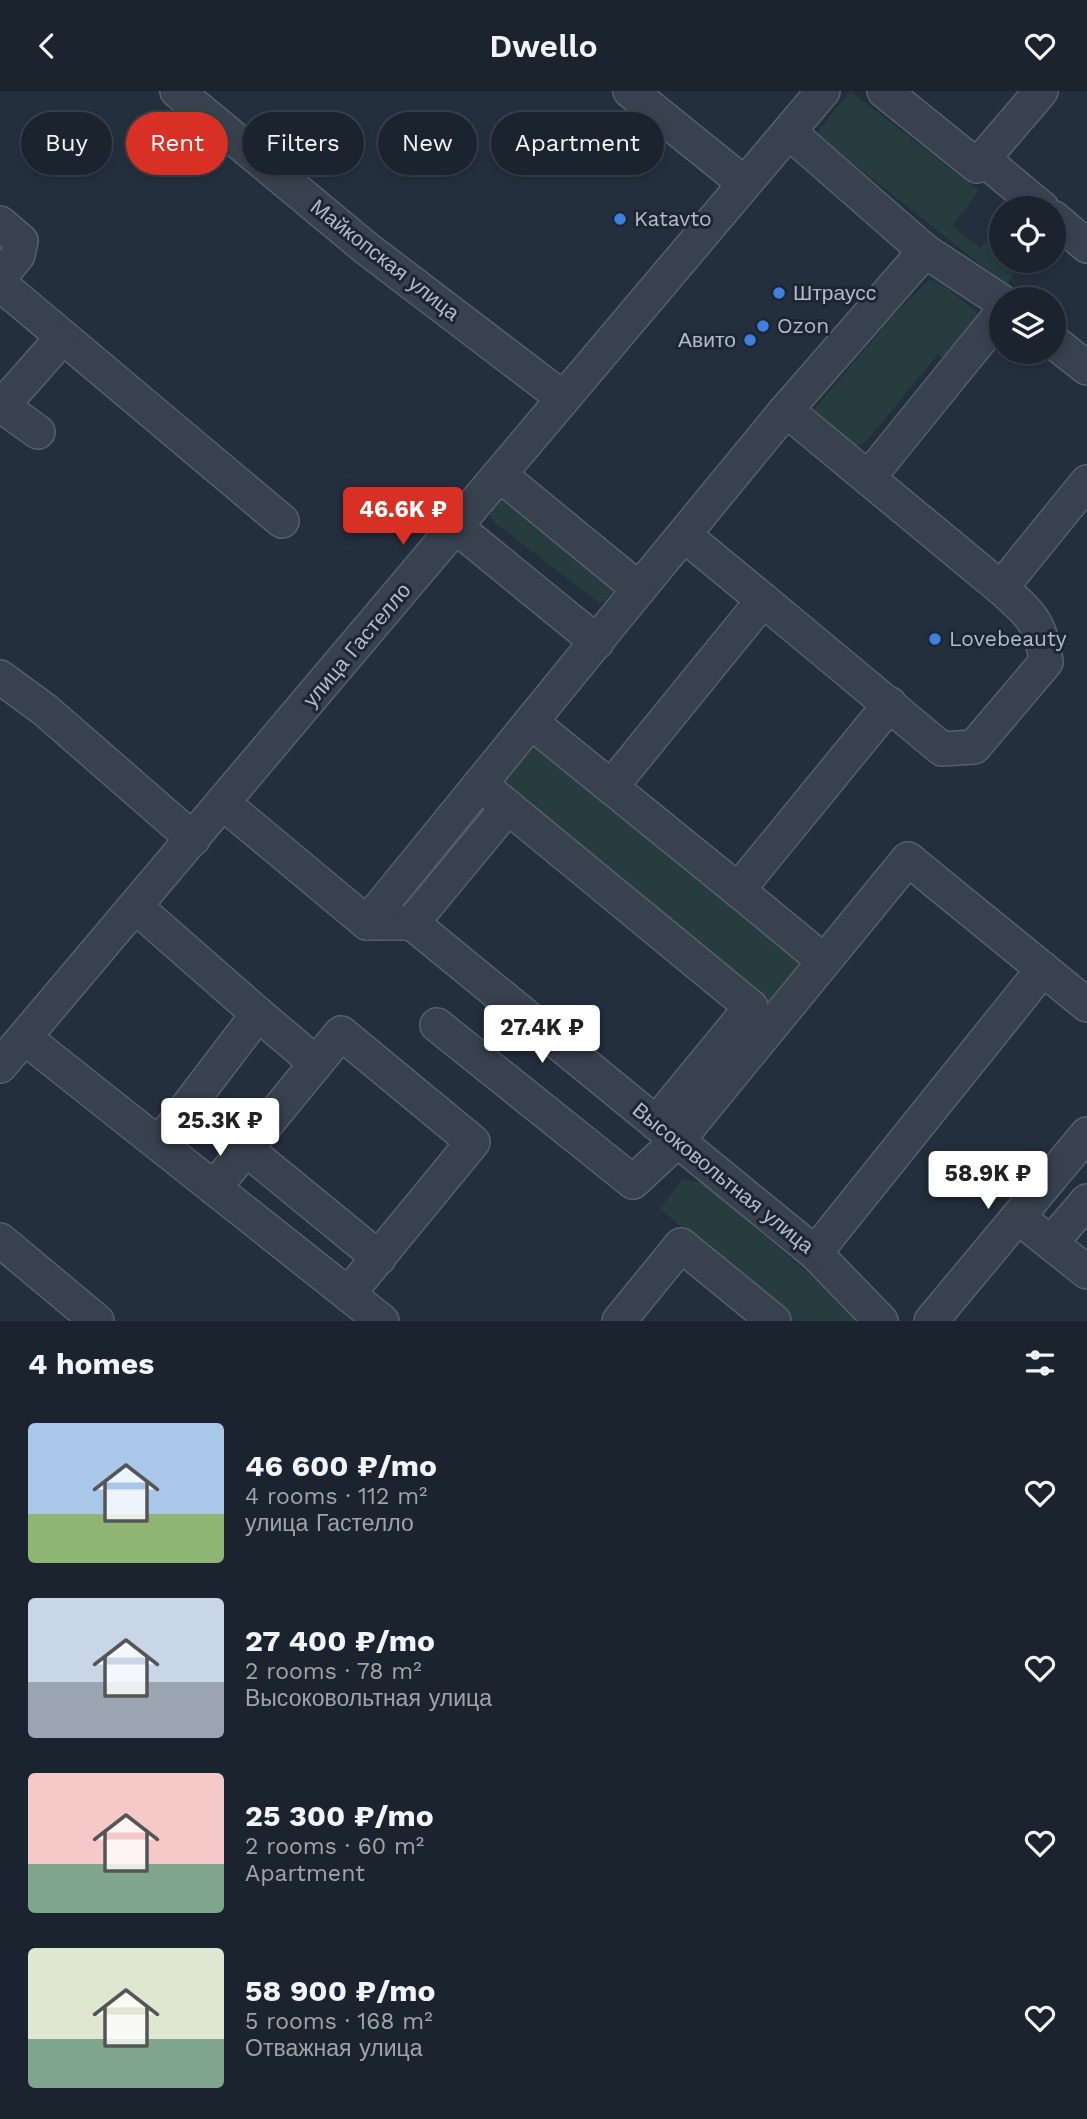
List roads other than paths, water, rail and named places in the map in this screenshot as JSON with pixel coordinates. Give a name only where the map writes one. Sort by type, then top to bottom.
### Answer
[{"type":"street","name":"Майкопская улица","points":[[177,91],[366,248],[563,398]]},
{"type":"street","points":[[630,91],[744,183]]},
{"type":"street","name":"улица Гастелло","points":[[0,1066],[823,91]]},
{"type":"street","points":[[884,91],[978,166],[1041,91]]},
{"type":"street","points":[[789,132],[925,251],[989,293]]},
{"type":"street","points":[[983,159],[1028,196]]},
{"type":"street","points":[[0,223],[21,241],[18,255],[0,277]]},
{"type":"street","points":[[1066,228],[1087,246]]},
{"type":"street","points":[[367,923],[786,410],[925,251]]},
{"type":"street","points":[[0,284],[282,521]]},
{"type":"street","points":[[869,477],[989,329]]},
{"type":"street","points":[[38,432],[1,405],[62,337]]},
{"type":"street","points":[[1066,351],[1087,368]]},
{"type":"street","points":[[684,535],[942,749],[974,747],[1046,662],[1042,633],[1024,608],[786,410]]},
{"type":"street","points":[[500,475],[639,589]]},
{"type":"street","points":[[1001,588],[1087,482]]},
{"type":"street","points":[[456,527],[597,642]]},
{"type":"street","points":[[611,787],[763,600]]},
{"type":"street","points":[[0,677],[45,710],[193,839]]},
{"type":"street","points":[[738,891],[890,704]]},
{"type":"street","points":[[531,722],[824,961]]},
{"type":"street","points":[[437,1025],[634,1182],[751,1007],[480,784]]},
{"type":"street","points":[[223,803],[367,923],[412,923],[508,807]]},
{"type":"street","points":[[667,1132],[824,961],[908,859],[1087,1005]]},
{"type":"street","points":[[135,907],[316,1063]]},
{"type":"street","name":"Высоковольтная улица","points":[[412,923],[815,1253],[881,1321]]},
{"type":"street","points":[[815,1253],[1043,969]]},
{"type":"street","points":[[159,1144],[258,1014]]},
{"type":"street","points":[[214,1188],[341,1033],[473,1142],[349,1293]]},
{"type":"street","points":[[24,1038],[383,1321]]},
{"type":"street","points":[[931,1321],[1087,1134]]},
{"type":"street","points":[[246,1149],[379,1258]]},
{"type":"street","points":[[1051,1244],[1087,1201]]},
{"type":"street","points":[[1018,1217],[1087,1272]]},
{"type":"street","points":[[0,1240],[97,1321]]},
{"type":"street","points":[[619,1321],[681,1245],[774,1321]]},
{"type":"place","name":"Katavto","points":[[620,219]]},
{"type":"place","name":"Штраусс","points":[[779,293]]},
{"type":"place","name":"Ozon","points":[[763,326]]},
{"type":"place","name":"Авито","points":[[750,340]]},
{"type":"place","name":"Lovebeauty","points":[[935,639]]}]
